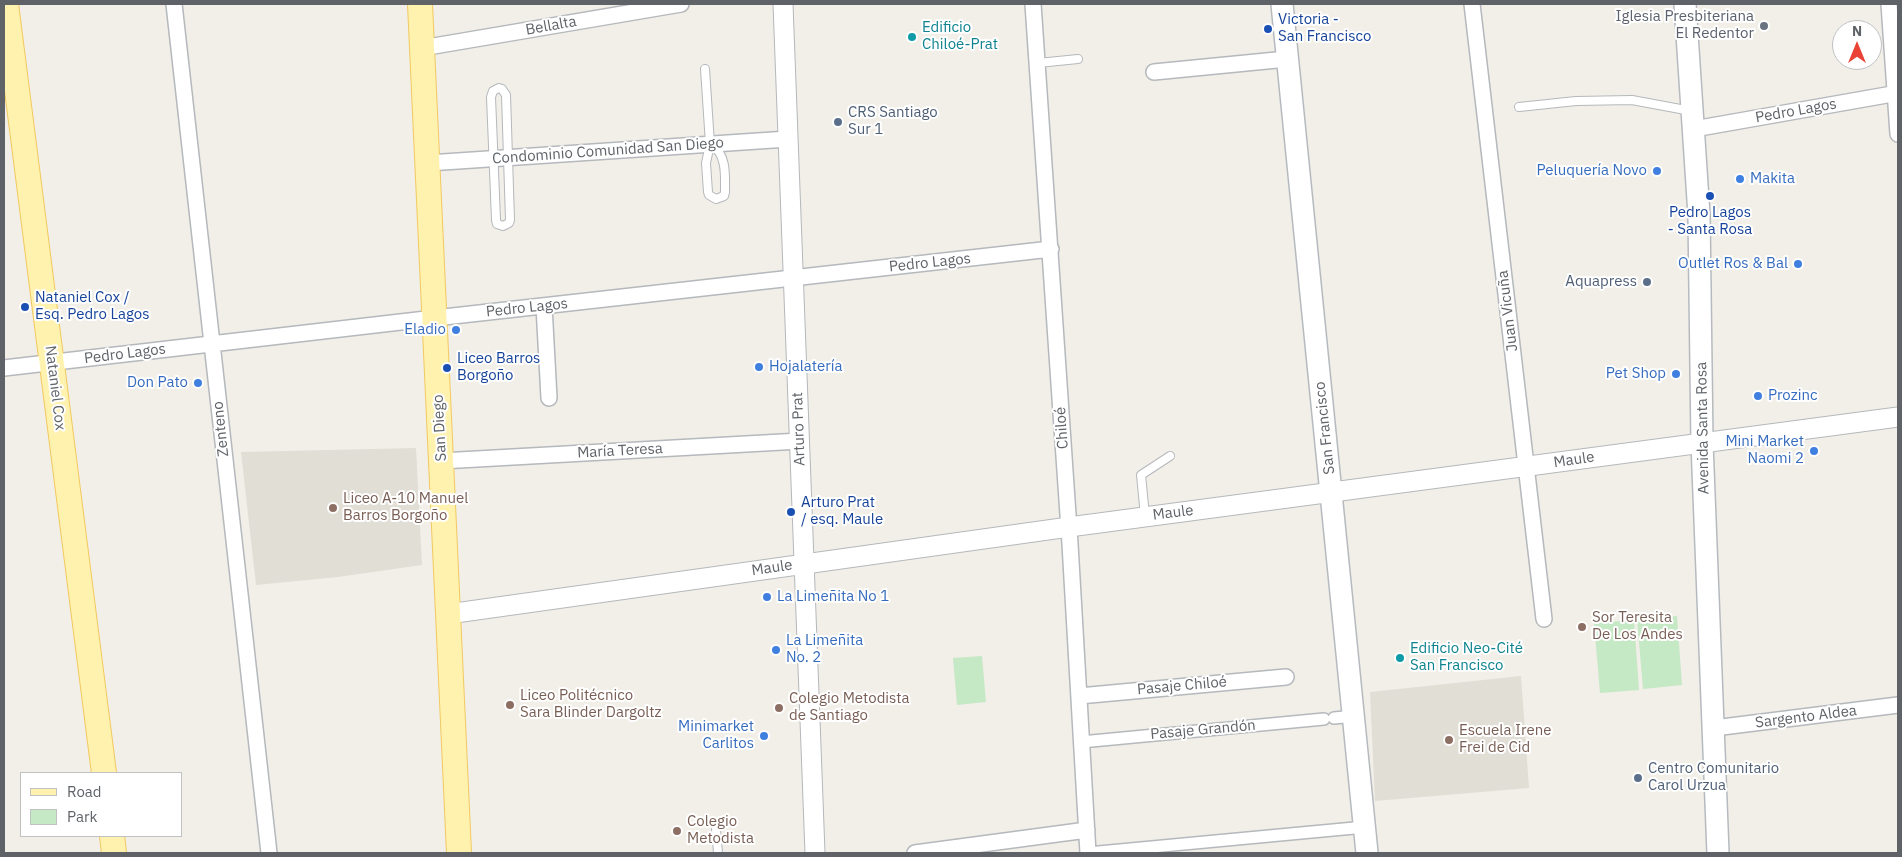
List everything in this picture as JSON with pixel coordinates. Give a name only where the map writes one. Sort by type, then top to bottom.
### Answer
[{"type":"main road","name":"Nataniel Cox","points":[[6,4],[104,772]]},
{"type":"main road","name":"San Diego","points":[[420,4],[459,853]]},
{"type":"main road","name":"San Francisco","points":[[1282,4],[1331,492],[1337,718],[1364,827],[1367,853]]},
{"type":"main road","name":"Avenida Santa Rosa","points":[[1685,4],[1694,120],[1701,273],[1702,443],[1718,853]]},
{"type":"main road","points":[[112,837],[114,853]]},
{"type":"street","name":"Zenteno","points":[[174,4],[269,853]]},
{"type":"street","name":"Bellalta","points":[[422,48],[681,4]]},
{"type":"street","name":"Arturo Prat","points":[[783,4],[815,853]]},
{"type":"street","name":"Chiloé","points":[[1034,4],[1069,527],[1088,853]]},
{"type":"street","name":"Juan Vicuña","points":[[1472,4],[1544,619]]},
{"type":"street","points":[[1889,4],[1897,93],[1898,134]]},
{"type":"street","points":[[1154,72],[1287,60]]},
{"type":"street","name":"Pedro Lagos","points":[[1694,120],[1897,93]]},
{"type":"street","name":"Condominio Comunidad San Diego","points":[[428,163],[788,139]]},
{"type":"street","name":"Pedro Lagos","points":[[4,368],[1051,249]]},
{"type":"street","points":[[544,306],[550,398]]},
{"type":"street","name":"Maule","points":[[448,614],[1146,516],[1898,417]]},
{"type":"street","name":"María Teresa","points":[[441,461],[800,441]]},
{"type":"street","name":"Pasaje Chiloé","points":[[1079,696],[1286,677]]},
{"type":"street","name":"Sargento Aldea","points":[[1714,728],[1898,705]]},
{"type":"street","name":"Pasaje Grandón","points":[[1081,742],[1337,718]]},
{"type":"street","points":[[1088,853],[1364,827]]},
{"type":"street","points":[[915,853],[1087,830]]},
{"type":"lane","points":[[1038,63],[1078,60]]},
{"type":"lane","points":[[705,69],[710,144],[706,163],[708,192],[716,200],[724,196],[725,192],[724,164],[719,152],[710,144]]},
{"type":"lane","points":[[501,158],[496,220],[497,224],[503,226],[509,223],[510,220],[501,158],[491,94],[499,88],[506,95],[501,158]]},
{"type":"lane","points":[[1519,106],[1576,100],[1632,100],[1694,120]]},
{"type":"lane","points":[[1146,516],[1141,475],[1170,456]]},
{"type":"lane","points":[[716,830],[718,853]]},
{"type":"shaded area","name":"Liceo A-10 Manuel Barros Borgoño","points":[[416,448],[422,565],[338,577],[256,585],[241,452]]},
{"type":"shaded area","name":"Escuela Irene Frei de Cid","points":[[1521,676],[1529,788],[1375,801],[1370,692]]},
{"type":"green space","points":[[1677,616],[1682,685],[1643,689],[1637,619]]},
{"type":"green space","points":[[1634,620],[1639,690],[1600,693],[1594,623]]},
{"type":"green space","points":[[982,656],[986,702],[957,705],[953,658]]},
{"type":"place","name":"Iglesia Presbiteriana El Redentor","points":[[1764,26]]},
{"type":"place","name":"Victoria - San Francisco","points":[[1268,29]]},
{"type":"place","name":"Edificio Chiloé-Prat","points":[[912,37]]},
{"type":"place","name":"CRS Santiago Sur 1","points":[[838,122]]},
{"type":"place","name":"Peluquería Novo","points":[[1657,171]]},
{"type":"place","name":"Makita","points":[[1740,179]]},
{"type":"place","name":"Pedro Lagos - Santa Rosa","points":[[1710,196]]},
{"type":"place","name":"Outlet Ros & Bal","points":[[1798,264]]},
{"type":"place","name":"Aquapress","points":[[1647,282]]},
{"type":"place","name":"Nataniel Cox / Esq. Pedro Lagos","points":[[25,307]]},
{"type":"place","name":"Eladio","points":[[456,330]]},
{"type":"place","name":"Hojalatería","points":[[759,367]]},
{"type":"place","name":"Liceo Barros Borgoño","points":[[447,368]]},
{"type":"place","name":"Pet Shop","points":[[1676,374]]},
{"type":"place","name":"Don Pato","points":[[198,383]]},
{"type":"place","name":"Prozinc","points":[[1758,396]]},
{"type":"place","name":"Mini Market Naomi 2","points":[[1814,451]]},
{"type":"place","name":"Liceo A-10 Manuel Barros Borgoño","points":[[333,508]]},
{"type":"place","name":"Arturo Prat / esq. Maule","points":[[791,512]]},
{"type":"place","name":"La Limeñita No 1","points":[[767,597]]},
{"type":"place","name":"Sor Teresita De Los Andes","points":[[1582,627]]},
{"type":"place","name":"La Limeñita No. 2","points":[[776,650]]},
{"type":"place","name":"Edificio Neo-Cité San Francisco","points":[[1400,658]]},
{"type":"place","name":"Liceo Politécnico Sara Blinder Dargoltz","points":[[510,705]]},
{"type":"place","name":"Colegio Metodista de Santiago","points":[[779,708]]},
{"type":"place","name":"Minimarket Carlitos","points":[[764,736]]},
{"type":"place","name":"Escuela Irene Frei de Cid","points":[[1449,740]]},
{"type":"place","name":"Centro Comunitario Carol Urzua","points":[[1638,778]]},
{"type":"place","name":"Colegio Metodista","points":[[677,831]]}]
